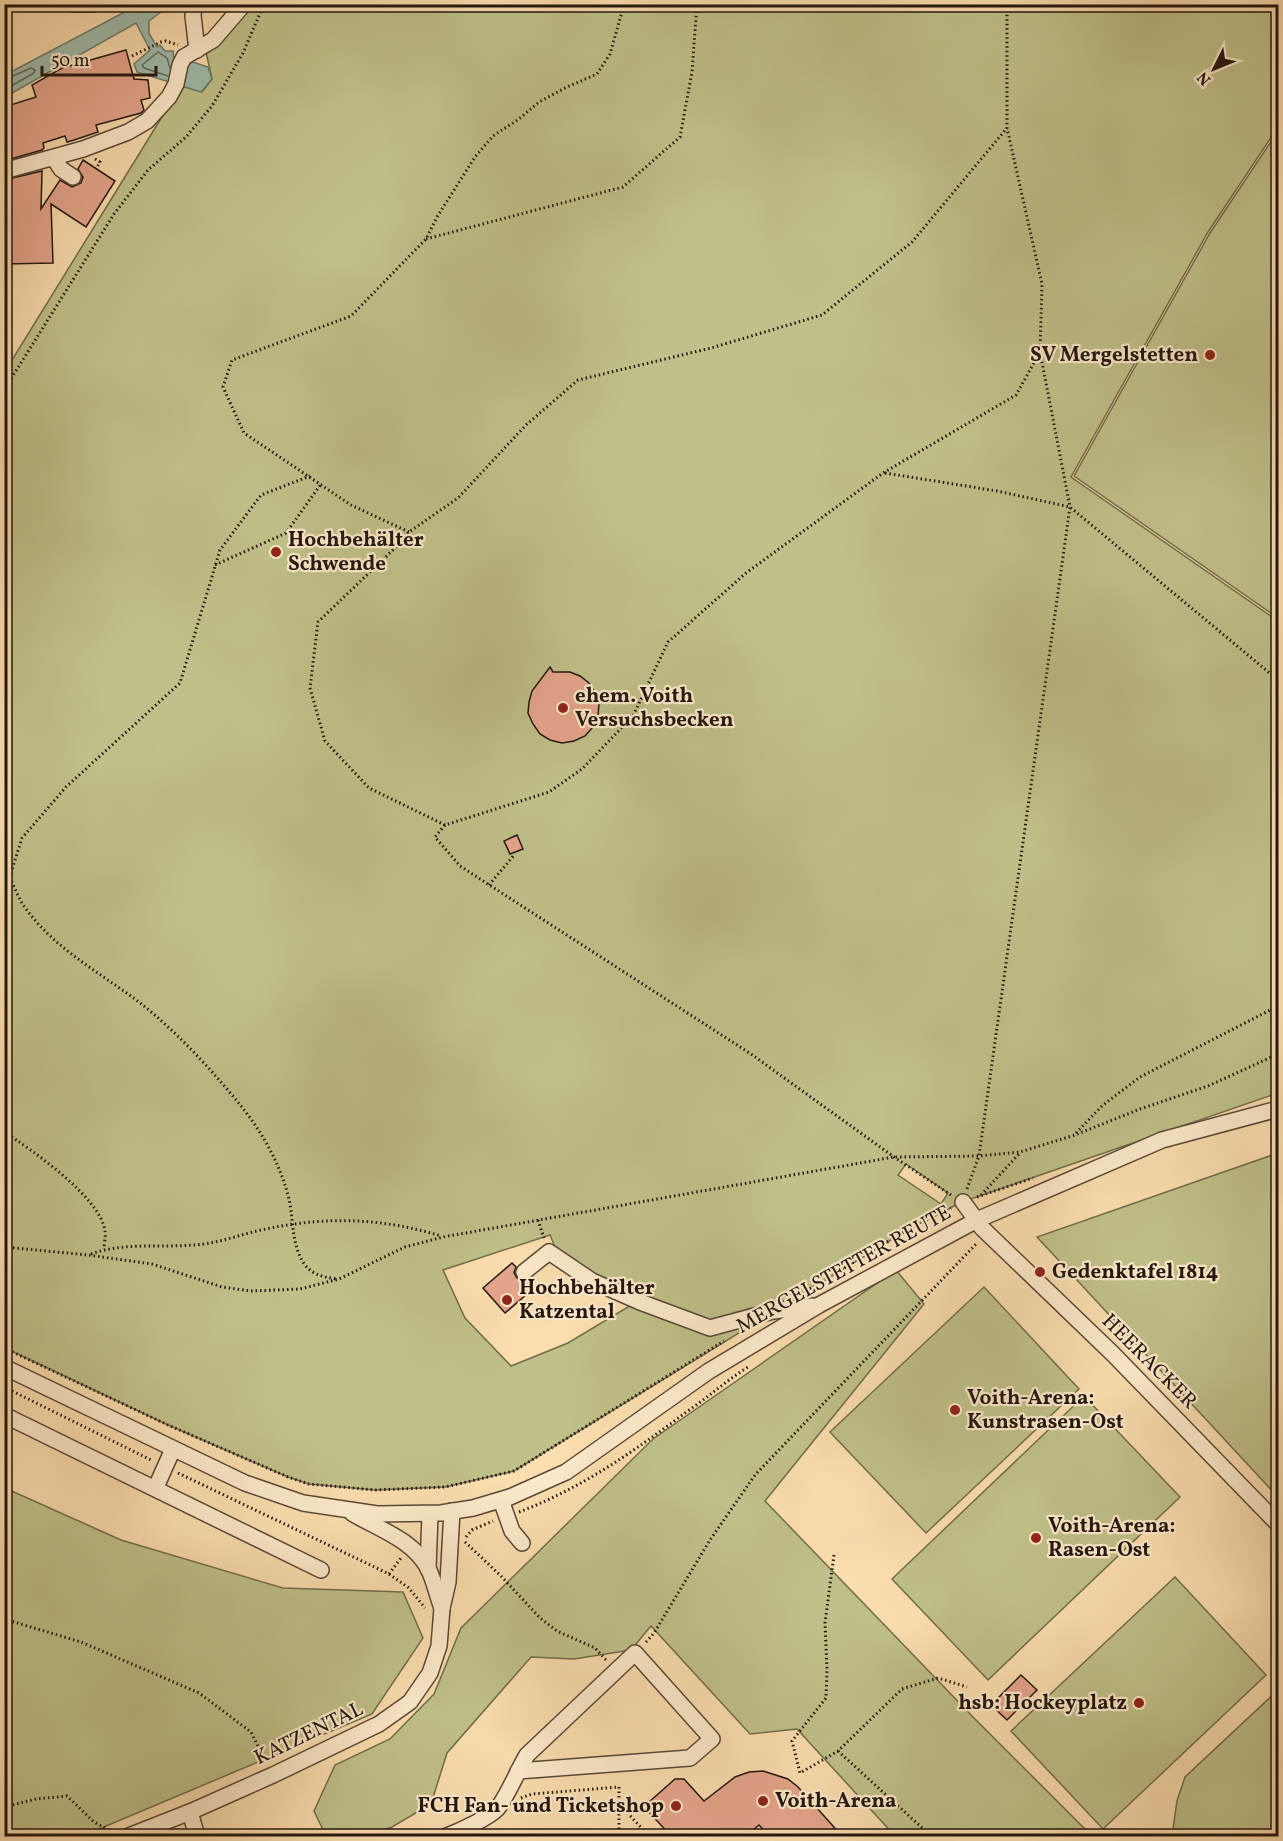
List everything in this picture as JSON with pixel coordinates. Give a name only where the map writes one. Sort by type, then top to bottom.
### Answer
[{"type":"street","points":[[74,4],[94,4]]},
{"type":"street","points":[[194,4],[197,50]]},
{"type":"street","points":[[4,171],[82,149],[147,122],[164,105],[176,84],[184,57],[213,40],[244,4]]},
{"type":"street","points":[[54,158],[61,169],[73,177]]},
{"type":"street","name":"MERGELSTETTER REUTE","points":[[452,1511],[501,1500],[529,1490],[566,1472],[709,1371],[819,1305],[977,1220],[1162,1140],[1278,1109]]},
{"type":"street","name":"HEERACKER","points":[[963,1202],[987,1233],[1113,1354],[1278,1524]]},
{"type":"street","points":[[524,1272],[549,1252],[592,1281],[710,1328],[773,1311],[819,1305]]},
{"type":"street","name":"KATZENTAL","points":[[4,1367],[172,1449],[272,1494],[303,1503],[349,1511],[393,1514],[430,1514],[452,1511],[448,1582],[442,1608],[441,1636],[430,1673],[418,1693],[399,1711],[379,1724],[149,1833],[119,1835]]},
{"type":"street","points":[[4,1415],[156,1487],[321,1570]]},
{"type":"street","points":[[156,1487],[172,1449]]},
{"type":"street","points":[[501,1500],[512,1531],[522,1543]]},
{"type":"street","name":"KATZENTAL","points":[[349,1511],[411,1547],[428,1569],[442,1608]]},
{"type":"street","name":"KATZENTAL","points":[[428,1569],[430,1514]]},
{"type":"street","points":[[447,1836],[463,1830],[497,1809],[518,1771],[527,1755],[635,1653],[712,1739],[690,1758],[518,1771]]},
{"type":"street","points":[[190,1812],[197,1836]]},
{"type":"path","points":[[4,390],[114,214],[148,170],[186,137],[212,106],[243,53],[264,4]]},
{"type":"path","points":[[409,532],[351,505],[244,433],[223,387],[232,360],[351,316],[426,239],[437,217],[475,157],[493,136],[539,102],[597,74],[610,54],[622,12],[619,4]]},
{"type":"path","points":[[426,239],[623,187],[680,138],[692,72],[697,4]]},
{"type":"path","points":[[802,1293],[907,1230],[963,1202],[980,1156],[1070,507],[1040,352],[1042,284],[1007,128],[1007,4]]},
{"type":"path","points":[[132,56],[158,43]]},
{"type":"path","points":[[445,825],[369,788],[325,741],[310,688],[318,622],[409,532],[459,498],[526,425],[578,380],[711,348],[822,315],[912,242],[1007,128]]},
{"type":"path","points":[[963,1202],[894,1157],[751,1054],[460,866],[435,837],[445,825],[549,792],[582,769],[633,716],[668,642],[746,573],[883,472],[1016,395],[1040,352]]},
{"type":"path","points":[[883,472],[997,491],[1070,507],[1278,680]]},
{"type":"path","points":[[10,876],[22,838],[66,787],[180,683],[220,550],[261,495],[310,476]]},
{"type":"path","points":[[215,566],[286,533],[321,484]]},
{"type":"path","points":[[489,885],[515,854]]},
{"type":"path","points":[[4,865],[23,905],[49,936],[140,1003],[182,1040],[220,1080],[258,1127],[273,1156],[289,1198],[296,1250],[306,1267],[316,1275],[339,1279]]},
{"type":"path","points":[[4,876],[10,876]]},
{"type":"path","points":[[1075,1135],[1103,1104],[1140,1077],[1278,1005]]},
{"type":"path","points":[[4,1247],[152,1264],[222,1287],[251,1291],[300,1289],[339,1279],[405,1247],[443,1237],[894,1157],[980,1156],[1020,1152],[1075,1135],[1140,1109],[1208,1086],[1278,1054]]},
{"type":"path","points":[[4,1132],[27,1146],[89,1201],[99,1215],[105,1231],[104,1249]]},
{"type":"path","points":[[980,1196],[1020,1152]]},
{"type":"path","points":[[88,1255],[104,1249],[205,1244],[267,1228],[318,1221],[372,1220],[410,1226],[443,1237]]},
{"type":"path","points":[[538,1220],[549,1252]]},
{"type":"path","points":[[635,1653],[654,1634],[710,1540],[755,1475],[987,1233]]},
{"type":"path","points":[[4,1348],[168,1425],[288,1477],[309,1484],[375,1490],[445,1487],[514,1471],[727,1339]]},
{"type":"path","points":[[463,1540],[472,1530],[482,1524],[542,1503],[592,1478],[750,1366]]},
{"type":"path","points":[[4,1387],[389,1574],[409,1588],[426,1609]]},
{"type":"path","points":[[468,1543],[540,1617],[557,1631],[595,1648],[616,1671]]},
{"type":"path","points":[[389,1574],[411,1547]]},
{"type":"path","points":[[834,1555],[825,1623],[826,1698],[792,1741],[800,1773],[838,1751],[902,1689],[938,1678],[967,1687]]},
{"type":"path","points":[[4,1619],[81,1642],[199,1693],[251,1732],[266,1762]]},
{"type":"path","points":[[838,1751],[931,1836]]},
{"type":"path","points":[[513,1803],[519,1798],[532,1794],[619,1787],[619,1836]]},
{"type":"path","points":[[4,1807],[67,1796],[94,1822],[119,1835]]},
{"type":"path","points":[[620,1805],[649,1836]]},
{"type":"path","points":[[100,1836],[119,1835]]},
{"type":"green space","points":[[250,5],[1278,5],[1278,127],[1208,232],[1071,477],[1278,621],[1278,1093],[962,1202],[907,1230],[514,1471],[445,1487],[375,1490],[309,1484],[168,1425],[5,1348],[4,373],[181,86],[202,92],[212,79],[206,52]],"holes":[[[906,1164],[948,1193],[941,1204],[898,1175]],[[550,1235],[561,1262],[633,1304],[568,1343],[511,1366],[465,1318],[443,1270]]]},
{"type":"green space","name":"SV Mergelstetten","points":[[1278,131],[1278,618],[1074,476],[1210,233]]},
{"type":"green space","points":[[1278,1153],[1278,1497],[1037,1237]]},
{"type":"green space","points":[[896,1270],[924,1304],[765,1501],[972,1716],[1092,1836],[895,1836],[797,1729],[750,1734],[651,1626],[631,1650],[574,1659],[531,1657],[447,1753],[431,1804],[392,1827],[365,1836],[326,1836],[314,1811],[335,1765],[390,1739],[434,1694],[461,1628],[653,1439]]},
{"type":"green space","name":"Voith-Arena: Kunstrasen-Ost","points":[[984,1287],[1079,1389],[926,1533],[830,1432]]},
{"type":"green space","name":"Voith-Arena: Rasen-Ost","points":[[1084,1396],[1180,1497],[988,1680],[892,1579]]},
{"type":"green space","points":[[5,1488],[121,1540],[283,1588],[403,1592],[423,1638],[372,1714],[92,1832],[76,1836],[5,1836]]},
{"type":"green space","name":"hsb: Hockeyplatz","points":[[1175,1577],[1266,1675],[1103,1829],[1011,1731]]},
{"type":"green space","points":[[1278,1690],[1278,1836],[1172,1836],[1177,1801],[1185,1777]]},
{"type":"water","points":[[138,5],[170,5],[149,21],[149,33],[157,47],[160,45],[165,51],[173,51],[174,64],[184,67],[193,62],[208,67],[212,79],[201,92],[137,72],[134,64],[150,50],[136,23],[5,97],[5,75]]},
{"type":"building","points":[[126,50],[134,79],[148,80],[150,98],[141,100],[144,110],[141,113],[96,125],[98,132],[74,140],[67,142],[65,136],[43,143],[42,150],[4,161],[4,107],[36,97],[32,85],[62,68]]},
{"type":"building","points":[[83,160],[115,181],[86,227],[51,204],[53,263],[4,264],[4,180],[42,171],[41,209],[60,180],[72,187],[81,183],[83,177],[78,169]]},
{"type":"building","name":"ehem. Voith Versuchsbecken","points":[[550,667],[553,672],[570,672],[580,676],[589,683],[599,703],[598,716],[593,727],[585,736],[574,741],[562,743],[540,734],[528,713],[532,691]]},
{"type":"building","points":[[517,835],[523,849],[510,854],[504,841]]},
{"type":"building","name":"Hochbehälter Katzental","points":[[512,1263],[516,1267],[514,1273],[517,1278],[521,1281],[528,1281],[534,1288],[505,1313],[483,1288]]},
{"type":"building","points":[[1021,1675],[1037,1690],[1007,1720],[991,1705]]},
{"type":"building","name":"Voith-Arena","points":[[763,1771],[788,1779],[798,1787],[842,1836],[769,1836],[759,1825],[746,1836],[671,1836],[648,1811],[653,1806],[649,1802],[675,1779],[684,1779],[704,1801],[735,1777],[749,1772]]},
{"type":"place","name":"SV Mergelstetten","points":[[1210,355]]},
{"type":"place","name":"Hochbehälter Schwende","points":[[276,552]]},
{"type":"place","name":"ehem. Voith Versuchsbecken","points":[[563,708]]},
{"type":"place","name":"Gedenktafel 1814","points":[[1040,1272]]},
{"type":"place","name":"Hochbehälter Katzental","points":[[507,1300]]},
{"type":"place","name":"Voith-Arena: Kunstrasen-Ost","points":[[955,1410]]},
{"type":"place","name":"Voith-Arena: Rasen-Ost","points":[[1036,1538]]},
{"type":"place","name":"hsb: Hockeyplatz","points":[[1139,1703]]},
{"type":"place","name":"Voith-Arena","points":[[763,1801]]},
{"type":"place","name":"FCH Fan- und Ticketshop","points":[[676,1806]]}]
